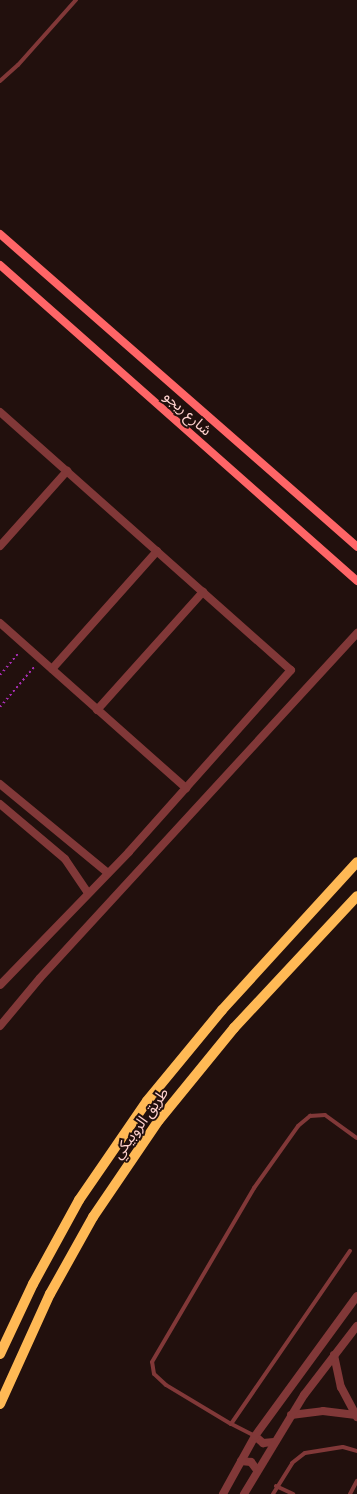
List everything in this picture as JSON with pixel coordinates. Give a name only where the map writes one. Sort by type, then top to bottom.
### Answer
[{"type":"main road","name":"شارع ريجو","points":[[0,234],[357,547]]},
{"type":"main road","name":"شارع ريجو","points":[[0,265],[357,581]]},
{"type":"main road","name":"طريق الروبيكي","points":[[0,1354],[33,1284],[79,1200],[148,1101],[222,1010],[357,862]]},
{"type":"main road","name":"طريق الروبيكي","points":[[0,1404],[50,1294],[92,1216],[159,1120],[234,1028],[357,896]]},
{"type":"street","points":[[0,412],[291,670],[108,873],[0,985]]},
{"type":"street","points":[[0,546],[67,471]]},
{"type":"street","points":[[52,669],[157,551]]},
{"type":"street","points":[[97,710],[203,592]]},
{"type":"street","points":[[0,623],[186,788]]},
{"type":"street","points":[[0,1026],[40,978],[356,633]]},
{"type":"street","points":[[0,784],[108,873]]},
{"type":"street","points":[[0,804],[64,859],[88,893]]},
{"type":"street","points":[[223,1494],[255,1436],[357,1296]]},
{"type":"street","points":[[244,1494],[291,1415],[334,1355],[357,1326]]},
{"type":"street","points":[[334,1355],[341,1387],[356,1416]]},
{"type":"street","points":[[291,1415],[324,1411],[356,1416]]},
{"type":"street","points":[[255,1436],[263,1443],[274,1442]]},
{"type":"street","points":[[241,1461],[251,1462],[257,1470]]},
{"type":"lane","points":[[0,81],[18,66],[76,0]]},
{"type":"lane","points":[[255,1436],[231,1424],[166,1385],[154,1374],[152,1362],[254,1188],[298,1126],[310,1116],[325,1115],[357,1138]]},
{"type":"lane","points":[[231,1424],[350,1251]]},
{"type":"lane","points":[[273,1494],[276,1486],[292,1463],[305,1453],[343,1447],[357,1452]]},
{"type":"lane","points":[[350,1494],[357,1481]]},
{"type":"lane","points":[[276,1486],[293,1494]]},
{"type":"path","points":[[0,675],[25,646]]},
{"type":"path","points":[[0,707],[41,660]]}]
